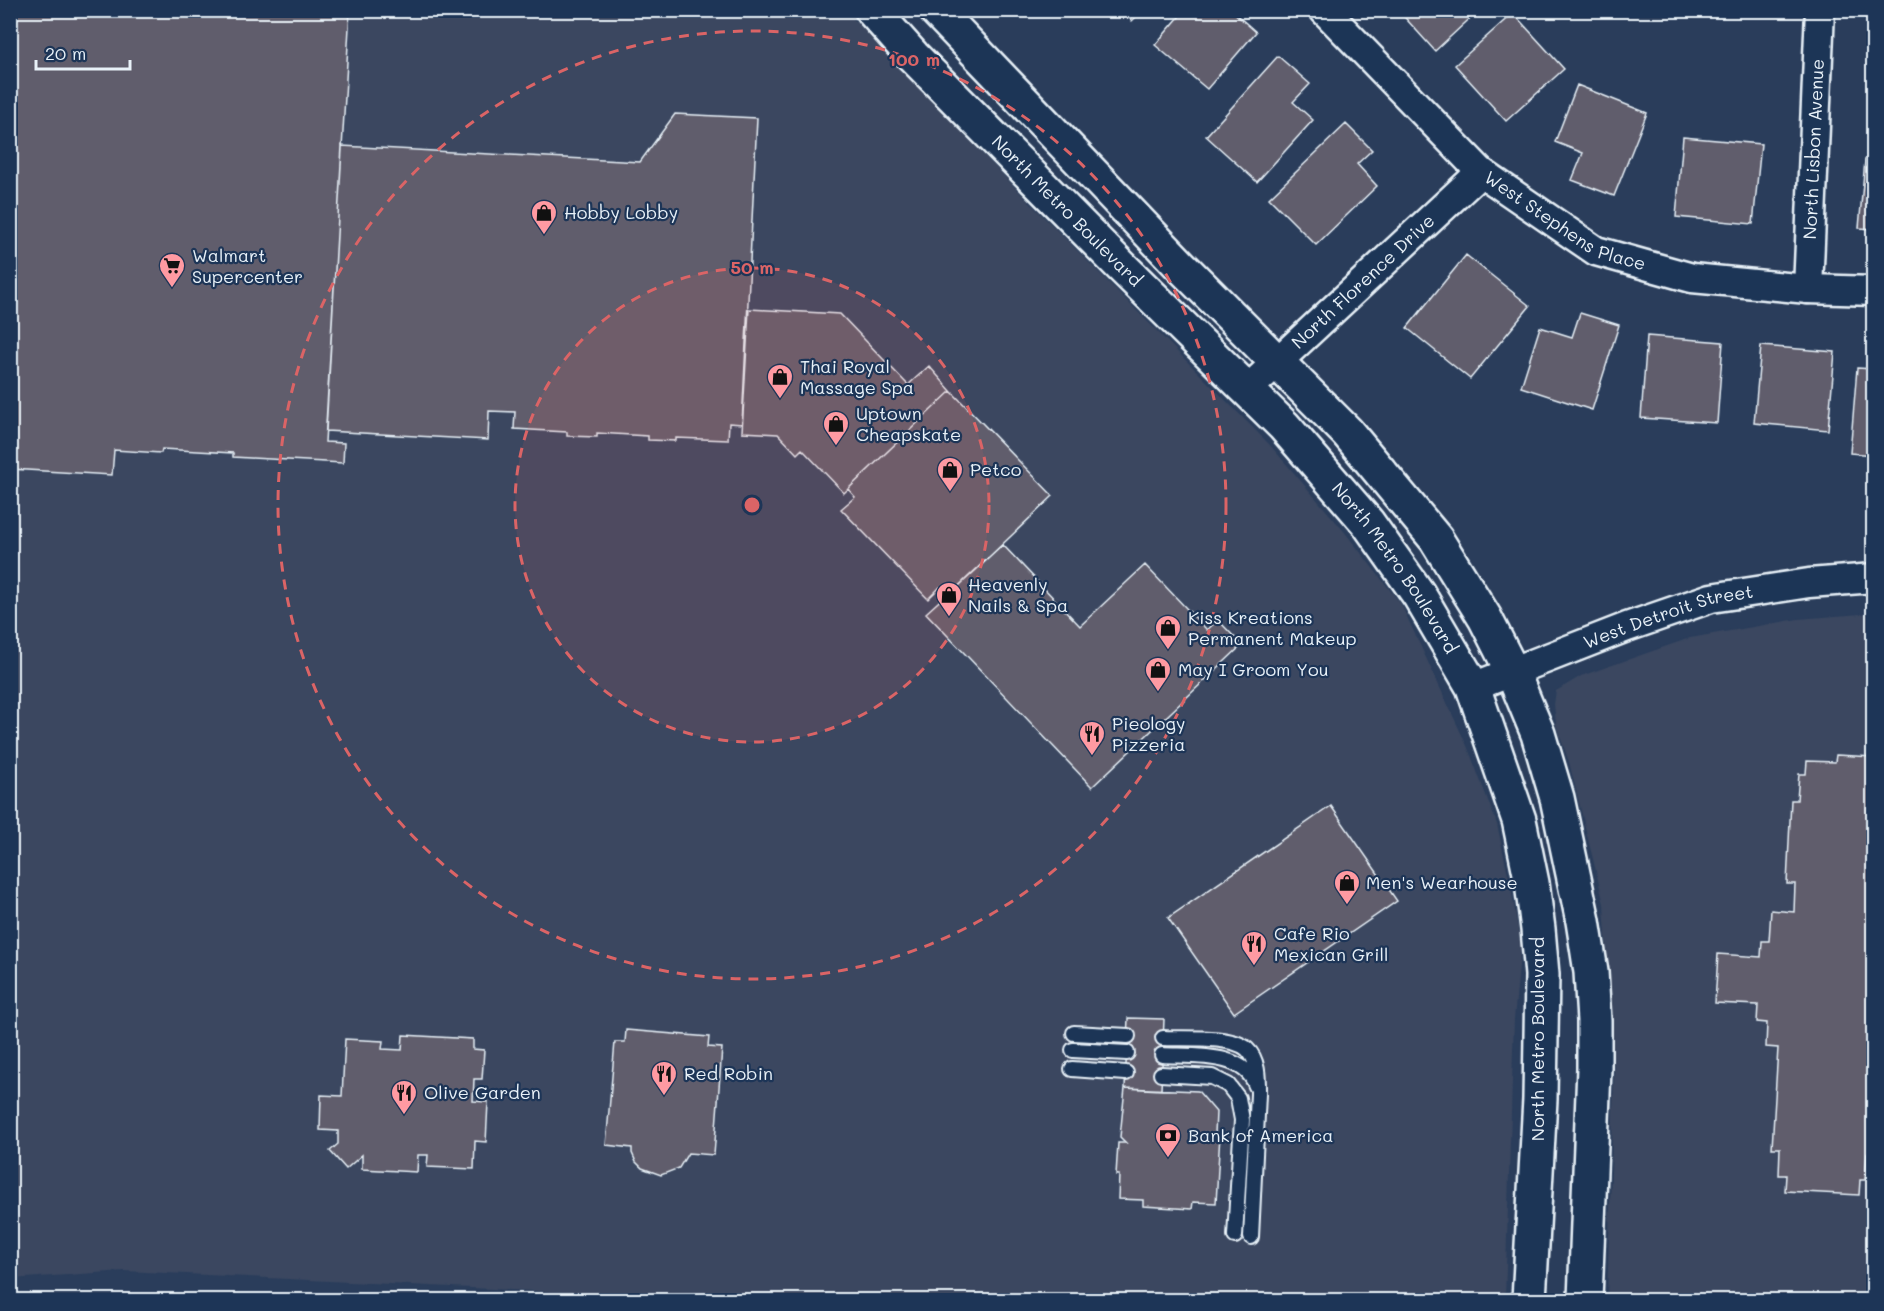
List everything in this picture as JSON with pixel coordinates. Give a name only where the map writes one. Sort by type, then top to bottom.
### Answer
[{"type":"street","name":"North Metro Boulevard","points":[[872,10],[930,73],[1284,426],[1368,523],[1419,595],[1473,687],[1519,820],[1539,929],[1542,975],[1541,1068],[1529,1300]]},
{"type":"street","points":[[936,10],[1181,266],[1347,432],[1436,539],[1479,609],[1512,671],[1538,734],[1557,798],[1583,921],[1591,972],[1594,1068],[1585,1300]]},
{"type":"street","name":"West Stephens Place","points":[[1324,10],[1481,172],[1596,251],[1692,278],[1808,289],[1874,291]]},
{"type":"street","name":"North Lisbon Avenue","points":[[1808,289],[1820,10]]},
{"type":"street","name":"North Florence Drive","points":[[1247,390],[1481,172]]},
{"type":"street","name":"West Detroit Street","points":[[1473,687],[1627,627],[1711,598],[1809,583],[1874,578]]},
{"type":"lane","points":[[1074,1033],[1128,1036]]},
{"type":"lane","points":[[1163,1038],[1230,1041],[1247,1049],[1256,1063],[1258,1094],[1251,1237]]},
{"type":"lane","points":[[1073,1050],[1127,1053]]},
{"type":"lane","points":[[1162,1055],[1222,1059],[1244,1069],[1252,1077],[1258,1094]]},
{"type":"lane","points":[[1072,1069],[1126,1072]]},
{"type":"lane","points":[[1161,1074],[1212,1077],[1228,1085],[1238,1098],[1242,1120],[1235,1236]]},
{"type":"shaded area","points":[[11,11],[846,11],[1033,206],[1269,444],[1343,530],[1401,604],[1468,748],[1497,824],[1521,944],[1514,1020],[1505,1300],[714,1300],[124,1271],[11,1279]]},
{"type":"shaded area","points":[[1873,613],[1873,1300],[1607,1300],[1614,1075],[1604,904],[1569,762],[1556,725],[1554,704],[1556,691],[1581,676],[1690,638],[1798,619]]},
{"type":"building","name":"Walmart Supercenter","points":[[10,10],[350,10],[325,442],[344,443],[343,463],[233,457],[233,453],[162,449],[161,453],[114,450],[112,475],[10,469]]},
{"type":"building","points":[[1122,10],[1143,10],[1132,21]]},
{"type":"building","points":[[1185,10],[1231,10],[1256,32],[1207,89],[1155,45]]},
{"type":"building","points":[[1398,10],[1479,10],[1435,51]]},
{"type":"building","points":[[1870,10],[1874,10],[1874,43],[1867,43]]},
{"type":"building","points":[[1513,13],[1564,69],[1506,121],[1455,65]]},
{"type":"building","points":[[1278,56],[1310,84],[1293,102],[1313,120],[1257,182],[1206,136]]},
{"type":"building","points":[[1577,85],[1647,113],[1614,196],[1572,180],[1583,153],[1555,142]]},
{"type":"building","name":"Hobby Lobby","points":[[675,114],[757,118],[742,424],[729,423],[728,440],[676,438],[676,441],[648,440],[648,436],[597,433],[597,437],[567,436],[567,432],[514,429],[515,412],[489,411],[488,440],[326,431],[342,146],[640,162]]},
{"type":"building","points":[[1346,124],[1372,150],[1357,164],[1377,186],[1316,245],[1269,198]]},
{"type":"building","points":[[1683,137],[1761,144],[1753,224],[1676,217]]},
{"type":"building","points":[[1865,160],[1874,160],[1874,229],[1859,228]]},
{"type":"building","points":[[1466,255],[1530,306],[1470,379],[1407,328]]},
{"type":"building","points":[[749,309],[840,314],[908,385],[929,366],[951,391],[844,493],[802,449],[797,454],[778,434],[742,432]]},
{"type":"building","points":[[1580,313],[1619,325],[1592,410],[1521,387],[1540,327],[1572,337]]},
{"type":"building","points":[[1647,336],[1723,342],[1717,423],[1641,418]]},
{"type":"building","points":[[1761,346],[1835,352],[1828,430],[1754,423]]},
{"type":"building","points":[[1857,368],[1874,369],[1874,455],[1850,453]]},
{"type":"building","name":"Petco","points":[[951,391],[1053,496],[948,596],[940,587],[928,599],[841,509],[855,497],[848,489]]},
{"type":"building","points":[[1003,545],[1080,626],[1145,565],[1207,630],[1218,620],[1242,645],[1092,787],[926,613],[947,594],[948,596]]},
{"type":"building","points":[[1836,755],[1874,757],[1874,1042],[1871,1042],[1870,1068],[1874,1068],[1874,1153],[1867,1153],[1865,1180],[1860,1180],[1859,1195],[1785,1191],[1786,1175],[1779,1175],[1780,1148],[1772,1148],[1778,1048],[1766,1047],[1767,1023],[1757,1022],[1758,1005],[1715,1003],[1718,954],[1761,957],[1762,941],[1769,941],[1771,910],[1794,912],[1795,884],[1787,884],[1791,800],[1797,800],[1799,774],[1806,774],[1807,761],[1835,762]]},
{"type":"building","points":[[1331,806],[1397,901],[1234,1013],[1168,918]]},
{"type":"building","points":[[1128,1018],[1164,1019],[1161,1090],[1125,1088]]},
{"type":"building","name":"Red Robin","points":[[626,1030],[709,1037],[708,1047],[722,1048],[714,1155],[688,1153],[679,1168],[661,1175],[642,1168],[636,1162],[632,1148],[606,1145],[615,1042],[625,1042]]},
{"type":"building","name":"Olive Garden","points":[[403,1035],[473,1039],[473,1049],[484,1050],[482,1079],[474,1079],[473,1101],[488,1102],[486,1142],[475,1141],[474,1169],[427,1167],[428,1155],[418,1155],[417,1172],[362,1169],[362,1155],[346,1169],[330,1151],[338,1144],[338,1131],[320,1130],[321,1095],[342,1096],[345,1039],[383,1041],[382,1049],[402,1050]]},
{"type":"building","name":"Bank of America","points":[[1125,1088],[1198,1091],[1216,1112],[1215,1134],[1220,1134],[1216,1203],[1193,1202],[1192,1209],[1143,1206],[1143,1200],[1118,1199],[1119,1175],[1116,1175],[1118,1143],[1126,1143],[1120,1137]]},
{"type":"place","name":"Hobby Lobby","points":[[544,236]]},
{"type":"place","name":"Walmart Supercenter","points":[[172,289]]},
{"type":"place","name":"Thai Royal Massage Spa","points":[[780,400]]},
{"type":"place","name":"Uptown Cheapskate","points":[[836,447]]},
{"type":"place","name":"Petco","points":[[950,493]]},
{"type":"place","name":"Heavenly Nails & Spa","points":[[949,618]]},
{"type":"place","name":"Kiss Kreations Permanent Makeup","points":[[1168,651]]},
{"type":"place","name":"May I Groom You","points":[[1158,693]]},
{"type":"place","name":"Pieology Pizzeria","points":[[1092,757]]},
{"type":"place","name":"Men's Wearhouse","points":[[1347,906]]},
{"type":"place","name":"Cafe Rio Mexican Grill","points":[[1254,967]]},
{"type":"place","name":"Red Robin","points":[[664,1097]]},
{"type":"place","name":"Olive Garden","points":[[404,1116]]},
{"type":"place","name":"Bank of America","points":[[1168,1159]]}]
